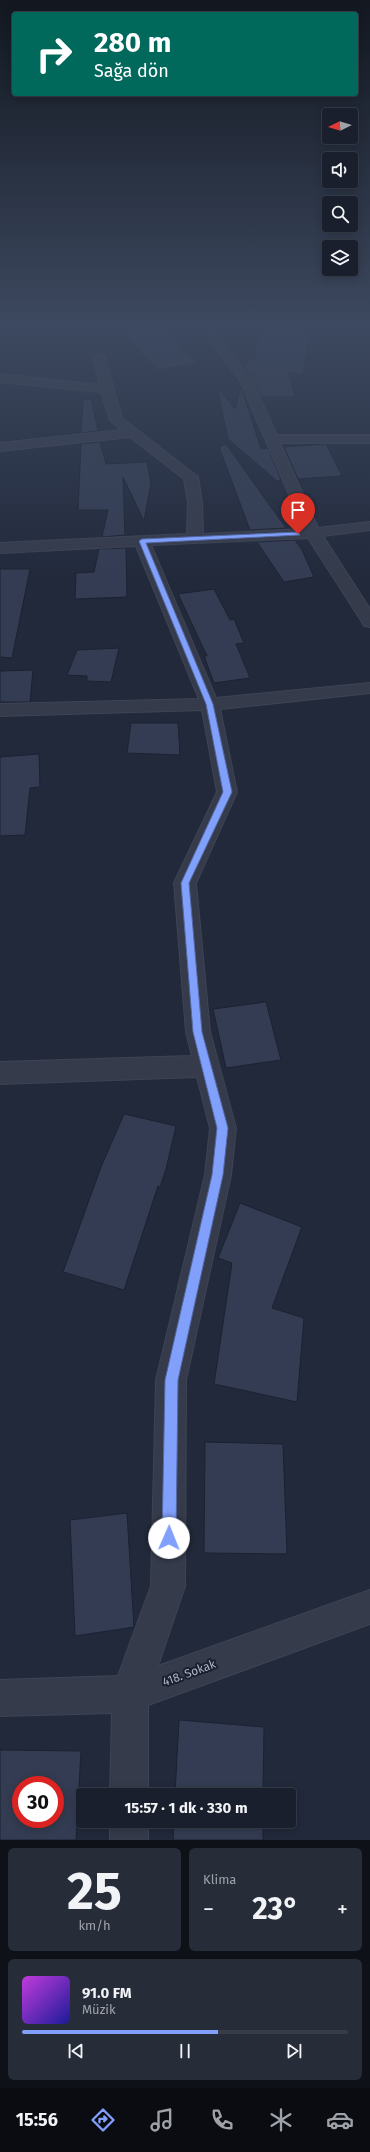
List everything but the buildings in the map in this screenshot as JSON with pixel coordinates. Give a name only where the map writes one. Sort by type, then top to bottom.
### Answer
[{"type":"street","points":[[112,408],[116,420],[191,477],[196,503],[195,539]]},
{"type":"street","points":[[258,408],[313,533],[370,622]]},
{"type":"street","points":[[0,447],[134,433]]},
{"type":"street","points":[[273,440],[370,439]]},
{"type":"street","points":[[0,548],[313,533],[370,526]]},
{"type":"street","points":[[129,1788],[130,1694],[168,1586],[171,1380],[218,1175],[223,1128],[198,1032],[185,883],[228,792],[210,704],[142,541]]},
{"type":"street","points":[[0,710],[210,704],[370,688]]},
{"type":"street","points":[[0,1073],[206,1066]]},
{"type":"street","name":"418. Sokak","points":[[0,1698],[130,1694],[370,1606]]},
{"type":"street","points":[[129,1828],[129,1840]]},
{"type":"route","points":[[169,1538],[171,1380],[218,1175],[223,1128],[198,1032],[185,883],[228,792],[210,704],[142,541],[298,534]]}]
